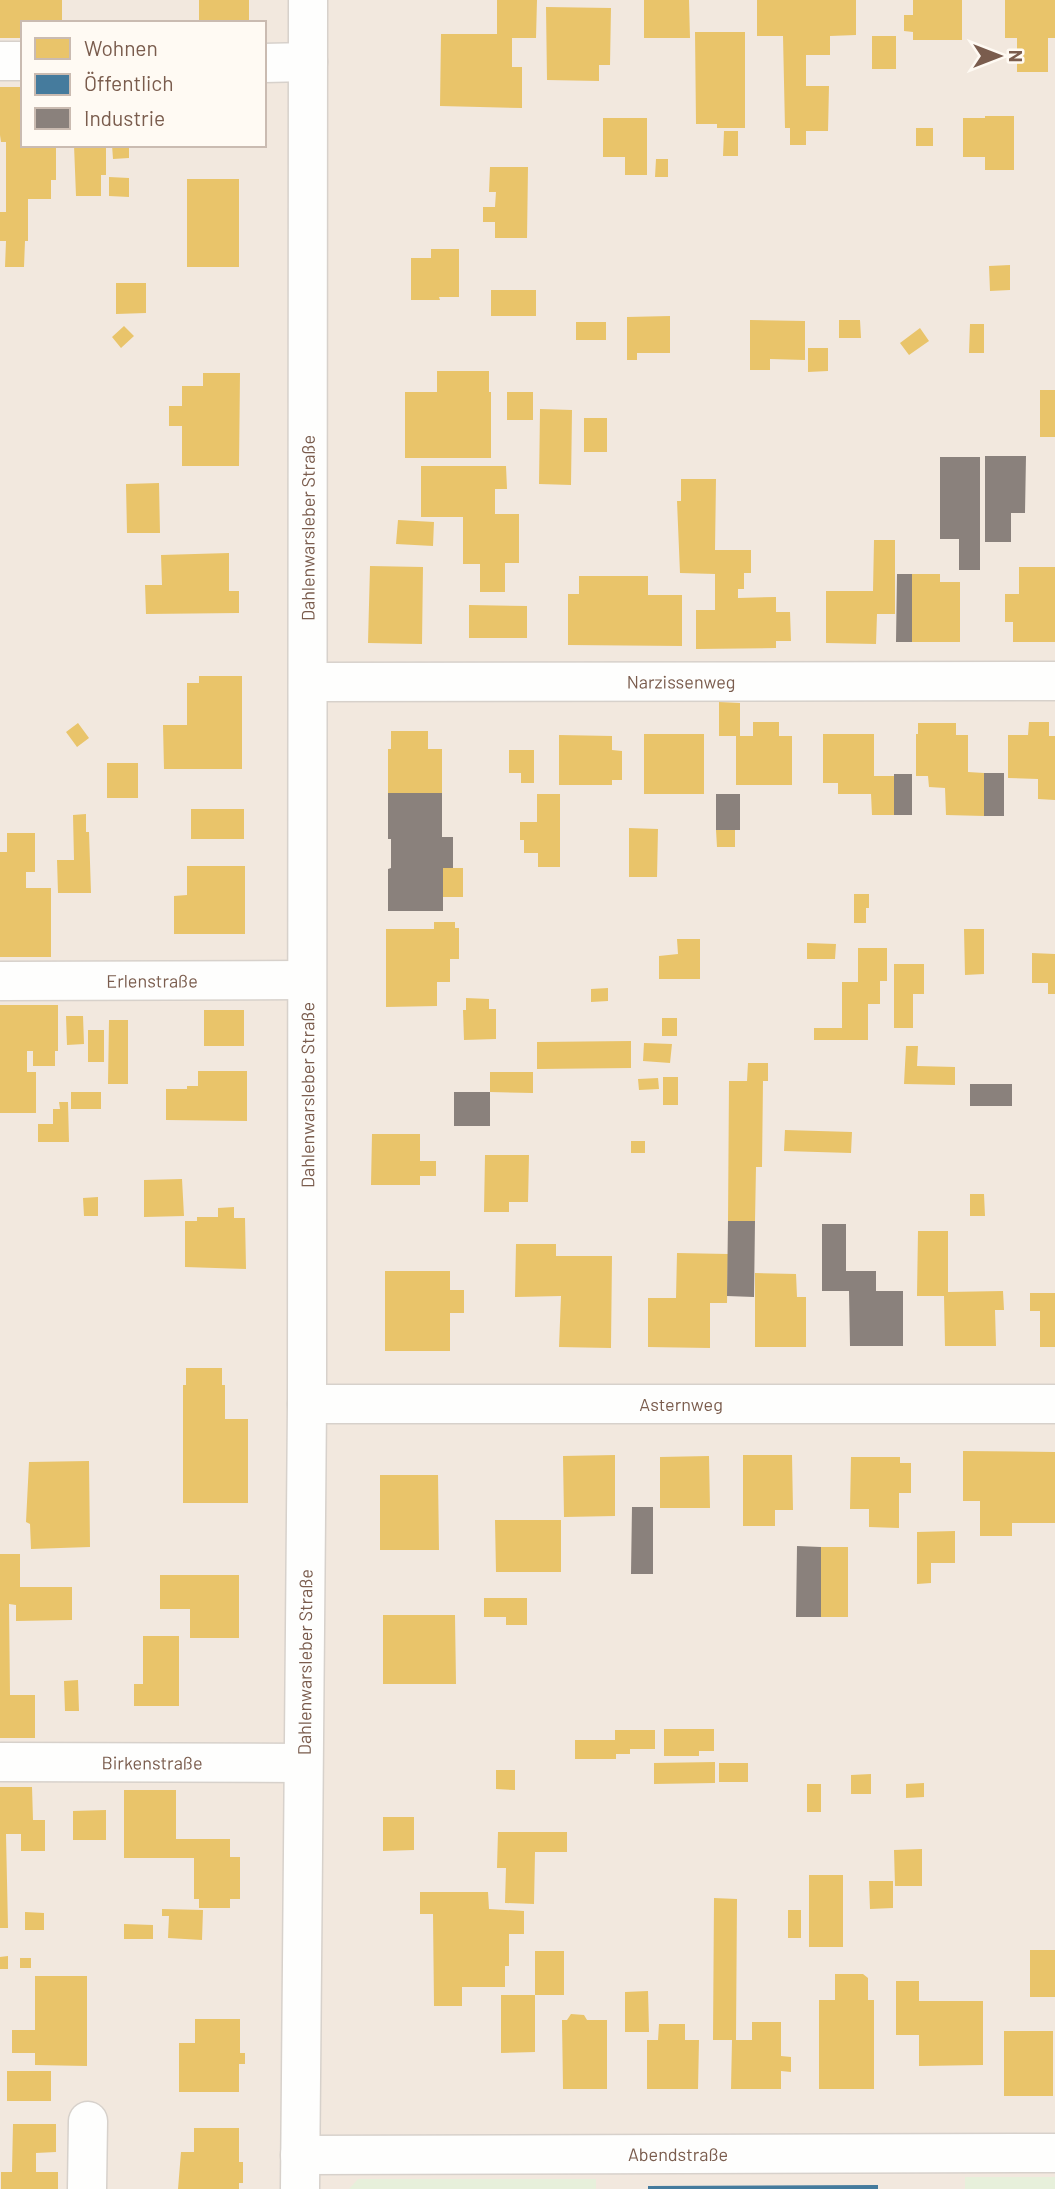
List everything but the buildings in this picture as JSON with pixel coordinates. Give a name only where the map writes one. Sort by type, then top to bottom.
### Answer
[{"type":"street","name":"Dahlenwarsleber Straße","points":[[300,2172],[307,1404],[305,980],[308,0]]},
{"type":"street","points":[[0,61],[21,61]]},
{"type":"street","points":[[266,63],[308,62]]},
{"type":"street","name":"Narzissenweg","points":[[308,682],[1055,681]]},
{"type":"street","name":"Erlenstraße","points":[[0,981],[305,980]]},
{"type":"street","name":"Asternweg","points":[[307,1404],[1055,1404]]},
{"type":"street","name":"Birkenstraße","points":[[0,1762],[303,1763]]},
{"type":"street","points":[[87,2189],[88,2121]]},
{"type":"street","name":"Abendstraße","points":[[300,2172],[1055,2153]]},
{"type":"shaded area","points":[[0,0],[1055,0],[1055,2189],[0,2189]]},
{"type":"green space","points":[[965,2177],[1055,2177],[1055,2189],[965,2189]]},
{"type":"green space","points":[[358,2179],[596,2179],[596,2189],[349,2189]]}]
